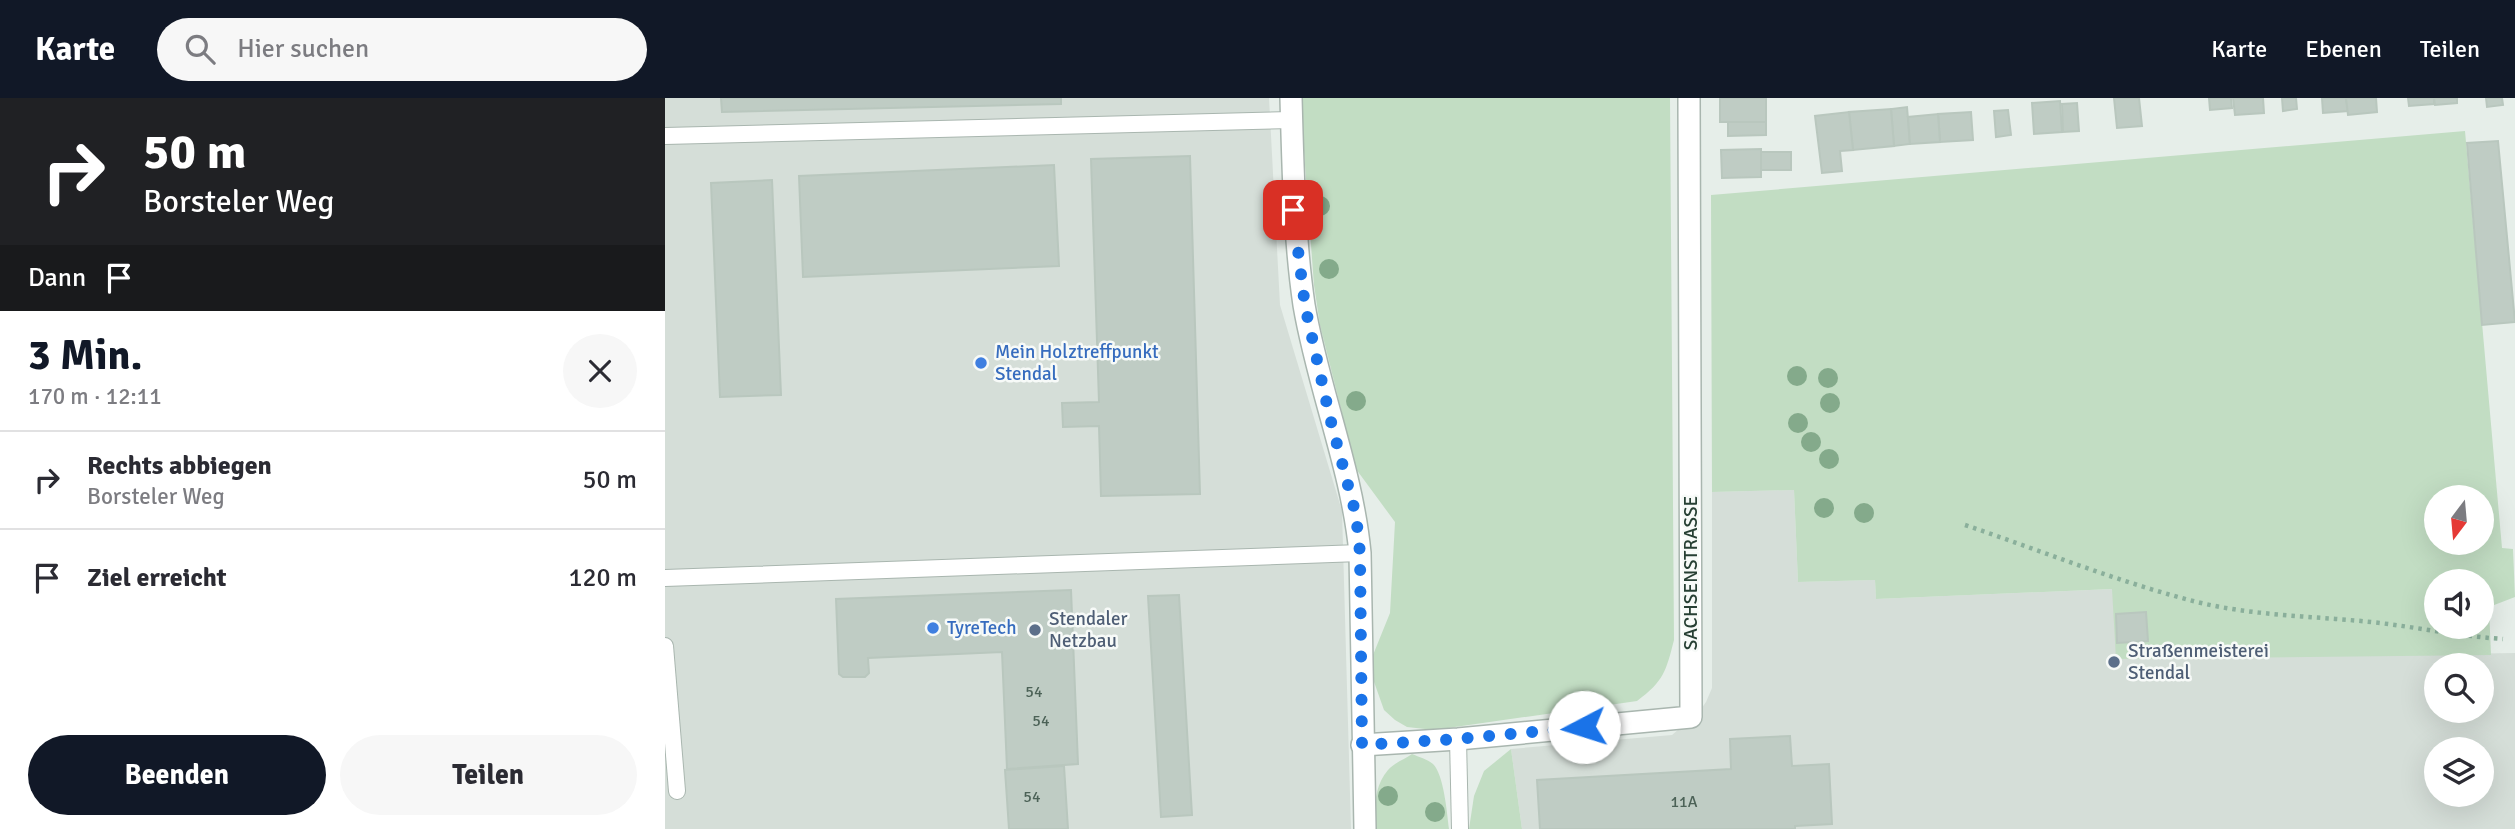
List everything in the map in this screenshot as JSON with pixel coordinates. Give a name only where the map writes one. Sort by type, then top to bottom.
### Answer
[{"type":"street","points":[[1291,98],[1293,210],[1305,306],[1330,418],[1356,515],[1360,553],[1365,829]]},
{"type":"street","name":"SACHSENSTRASSE","points":[[1362,745],[1691,718],[1689,98]]},
{"type":"lane","points":[[665,136],[1291,120]]},
{"type":"lane","points":[[665,578],[1360,553]]},
{"type":"lane","points":[[665,646],[677,791]]},
{"type":"lane","points":[[1458,739],[1460,829]]},
{"type":"path","points":[[1965,525],[2147,588],[2201,602],[2252,612],[2373,622],[2460,636],[2503,639]]},
{"type":"shaded area","points":[[665,98],[1269,98],[1280,305],[1342,511],[1351,829],[665,829]]},
{"type":"shaded area","name":"Straßenmeisterei Stendal","points":[[1794,490],[1798,582],[1875,580],[1876,599],[2113,589],[2117,659],[2424,654],[2424,723],[2494,723],[2494,653],[2515,653],[2515,829],[1522,829],[1511,749],[1672,735],[1699,712],[1712,688],[1712,492]]},
{"type":"green space","points":[[1300,98],[1670,98],[1674,640],[1663,675],[1637,701],[1434,730],[1407,727],[1384,710],[1373,679],[1373,655],[1390,613],[1395,522],[1356,469],[1320,325],[1314,285]]},
{"type":"green space","points":[[2465,131],[2502,548],[2513,549],[2515,597],[2494,605],[2494,569],[2424,569],[2424,639],[2490,639],[2491,653],[2116,659],[2112,589],[1876,599],[1875,580],[1798,582],[1794,490],[1712,492],[1711,195]]},
{"type":"green space","points":[[1511,749],[1522,829],[1469,829],[1474,796],[1484,771]]},
{"type":"green space","points":[[1412,754],[1431,762],[1437,769],[1449,829],[1375,829],[1377,790],[1383,776],[1390,768]]},
{"type":"building","points":[[721,98],[1061,98],[1061,104],[722,112]]},
{"type":"building","points":[[1720,98],[1766,98],[1766,122],[1720,122]]},
{"type":"building","points":[[2114,98],[2139,98],[2142,126],[2117,128]]},
{"type":"building","points":[[2209,98],[2231,98],[2232,108],[2210,110]]},
{"type":"building","points":[[2233,98],[2263,98],[2264,113],[2235,115]]},
{"type":"building","points":[[2282,98],[2296,98],[2297,109],[2283,111]]},
{"type":"building","points":[[2322,98],[2346,98],[2348,111],[2323,113]]},
{"type":"building","points":[[2346,98],[2376,98],[2377,112],[2348,115]]},
{"type":"building","points":[[2408,98],[2434,98],[2434,104],[2409,106]]},
{"type":"building","points":[[2434,98],[2457,98],[2457,103],[2435,105]]},
{"type":"building","points":[[2486,98],[2502,98],[2503,105],[2487,107]]},
{"type":"building","points":[[2060,101],[2062,132],[2034,134],[2032,103]]},
{"type":"building","points":[[2077,103],[2079,131],[2063,132],[2062,104]]},
{"type":"building","points":[[1907,107],[1910,144],[1894,146],[1891,109]]},
{"type":"building","points":[[1891,109],[1894,146],[1853,150],[1849,112]]},
{"type":"building","points":[[2008,110],[2011,135],[1996,137],[1994,111]]},
{"type":"building","points":[[1849,112],[1853,150],[1840,151],[1842,171],[1822,173],[1815,116]]},
{"type":"building","points":[[1971,112],[1973,140],[1940,142],[1938,114]]},
{"type":"building","points":[[1938,114],[1940,142],[1910,144],[1908,117]]},
{"type":"building","points":[[1728,122],[1766,122],[1766,135],[1728,136]]},
{"type":"building","points":[[2498,141],[2515,322],[2482,325],[2467,143]]},
{"type":"building","points":[[1761,149],[1761,177],[1722,178],[1721,150]]},
{"type":"building","points":[[1761,152],[1791,152],[1791,170],[1761,170]]},
{"type":"building","points":[[1190,156],[1200,494],[1101,496],[1099,426],[1063,427],[1062,403],[1099,402],[1091,159]]},
{"type":"building","points":[[1054,165],[1059,266],[803,277],[799,176]]},
{"type":"building","points":[[772,180],[781,395],[720,397],[711,183]]},
{"type":"building","points":[[1071,590],[1078,764],[1007,769],[1002,652],[868,658],[869,673],[865,677],[843,677],[839,674],[836,599]]},
{"type":"building","points":[[1179,595],[1192,815],[1161,817],[1148,596]]},
{"type":"building","points":[[2146,612],[2148,641],[2117,643],[2116,614]]},
{"type":"building","points":[[1790,736],[1792,766],[1829,764],[1832,824],[1795,826],[1795,829],[1540,829],[1537,780],[1731,769],[1730,739]]},
{"type":"building","points":[[1064,766],[1068,829],[1009,829],[1005,770]]},
{"type":"place","name":"Mein Holztreffpunkt Stendal","points":[[981,363]]},
{"type":"place","name":"TyreTech","points":[[933,628]]},
{"type":"place","name":"Stendaler Netzbau","points":[[1035,630]]},
{"type":"place","name":"Straßenmeisterei Stendal","points":[[2114,662]]},
{"type":"route","points":[[1293,210],[1305,306],[1330,418],[1356,515],[1360,553],[1362,745],[1584,727]]}]
